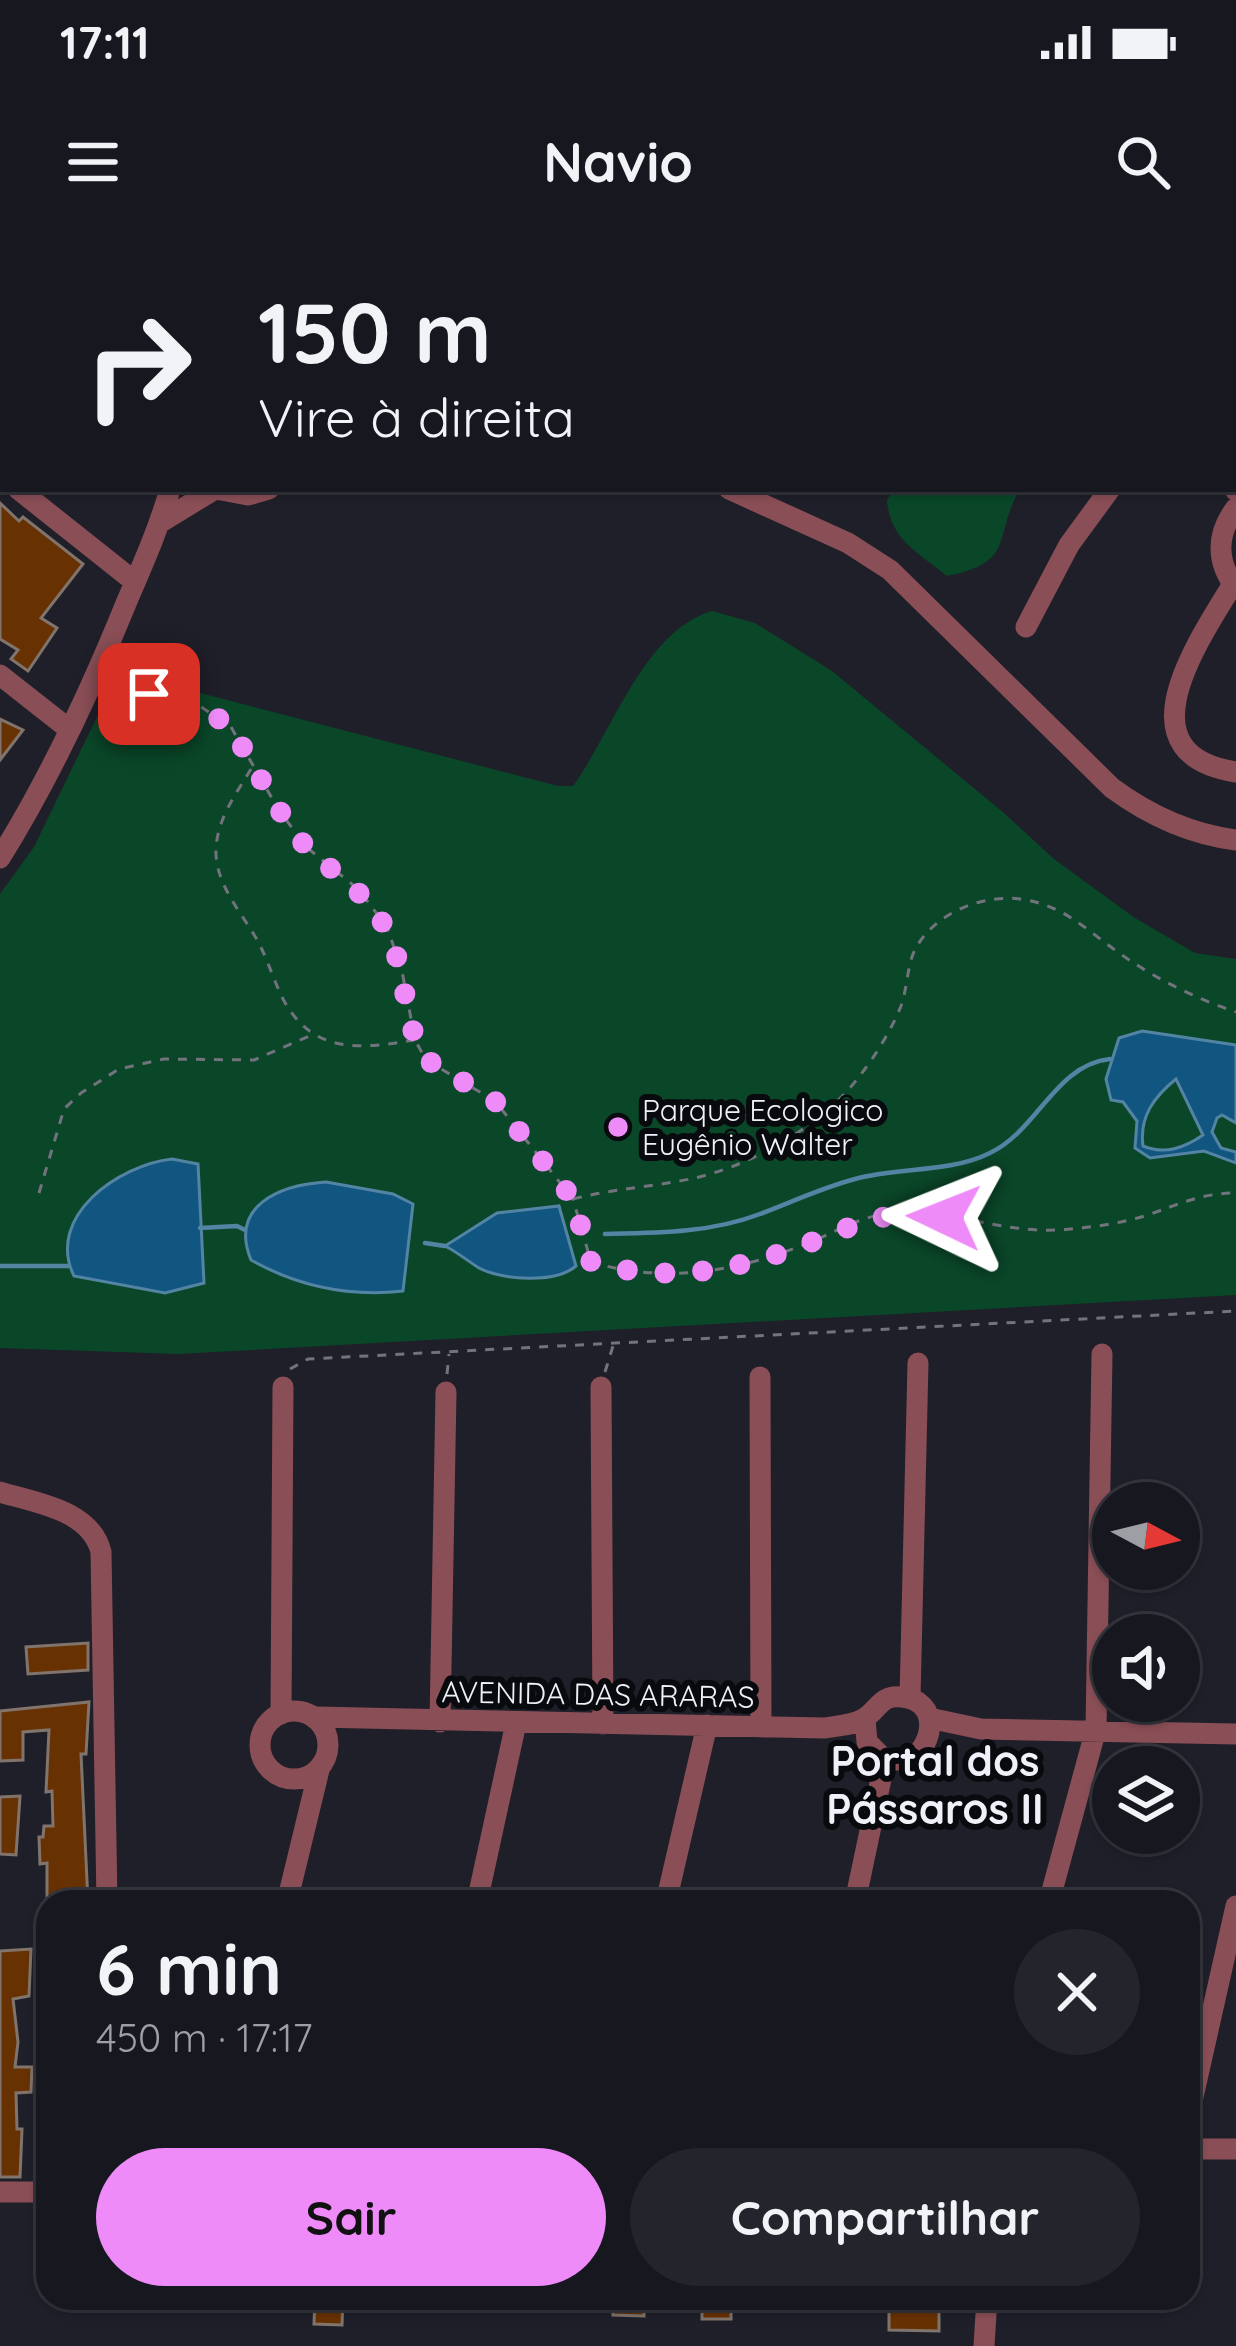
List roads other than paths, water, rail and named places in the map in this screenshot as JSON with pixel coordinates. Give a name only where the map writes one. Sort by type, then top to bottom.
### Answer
[{"type":"street","points":[[21,492],[135,582]]},
{"type":"street","points":[[0,858],[32,806],[97,676],[169,492]]},
{"type":"street","points":[[161,522],[211,492]]},
{"type":"street","points":[[736,492],[848,543],[890,570],[1112,788],[1137,806],[1183,828],[1236,840]]},
{"type":"street","points":[[1026,627],[1069,545],[1108,492]]},
{"type":"street","points":[[1236,508],[1226,522],[1220,548],[1234,586],[1203,634],[1180,684],[1173,728],[1179,746],[1192,758],[1236,772]]},
{"type":"street","points":[[0,676],[70,730]]},
{"type":"street","points":[[1052,1890],[1096,1730],[1102,1354]]},
{"type":"street","points":[[917,1363],[910,1698],[929,1718],[981,1729],[1236,1734]]},
{"type":"street","points":[[760,1377],[761,1727]]},
{"type":"street","points":[[280,1714],[284,1387]]},
{"type":"street","points":[[601,1388],[603,1724]]},
{"type":"street","points":[[440,1722],[446,1392]]},
{"type":"street","points":[[0,1492],[81,1521],[98,1538],[107,1890]]},
{"type":"street","points":[[858,1890],[885,1760],[866,1730],[878,1703],[910,1698]]},
{"type":"street","points":[[319,1770],[294,1780],[270,1770],[262,1759],[262,1732],[280,1714],[294,1711],[317,1717],[328,1745]]},
{"type":"street","name":"AVENIDA DAS ARARAS","points":[[317,1717],[866,1730]]},
{"type":"street","points":[[929,1718],[929,1742]]},
{"type":"street","points":[[290,1890],[328,1745],[369,1720]]},
{"type":"street","points":[[480,1890],[516,1723]]},
{"type":"street","points":[[669,1890],[706,1725]]},
{"type":"street","points":[[885,1760],[910,1760],[929,1742],[981,1729]]},
{"type":"street","points":[[1200,2066],[1236,1906]]},
{"type":"street","points":[[1200,2149],[1236,2149]]},
{"type":"street","points":[[0,2192],[36,2192]]},
{"type":"street","points":[[984,2346],[986,2310]]},
{"type":"water","points":[[1142,1031],[1236,1045],[1236,1123],[1222,1115],[1212,1132],[1221,1148],[1236,1152],[1236,1163],[1204,1151],[1150,1158],[1135,1148],[1137,1121],[1123,1102],[1111,1100],[1106,1079],[1119,1038]],"holes":[[[1176,1079],[1203,1135],[1174,1149],[1143,1146],[1150,1108]]]},
{"type":"water","points":[[172,1159],[198,1164],[204,1283],[165,1293],[74,1276],[68,1254],[70,1233],[92,1197],[130,1171]]},
{"type":"water","points":[[326,1182],[393,1194],[413,1204],[403,1291],[325,1288],[251,1260],[246,1241],[253,1212],[276,1194]]},
{"type":"water","points":[[559,1206],[576,1266],[567,1272],[542,1278],[501,1275],[479,1268],[445,1246],[497,1213]]},
{"type":"waterway","points":[[605,1234],[722,1225],[855,1179],[974,1159],[1007,1143],[1075,1073],[1110,1059]]},
{"type":"waterway","points":[[200,1228],[237,1226],[245,1230]]},
{"type":"waterway","points":[[425,1243],[445,1246]]},
{"type":"waterway","points":[[0,1266],[69,1266]]},
{"type":"place","name":"Parque Ecologico Eugênio Walter","points":[[618,1127]]},
{"type":"district","name":"Portal dos Pássaros II","points":[[935,1784]]}]
